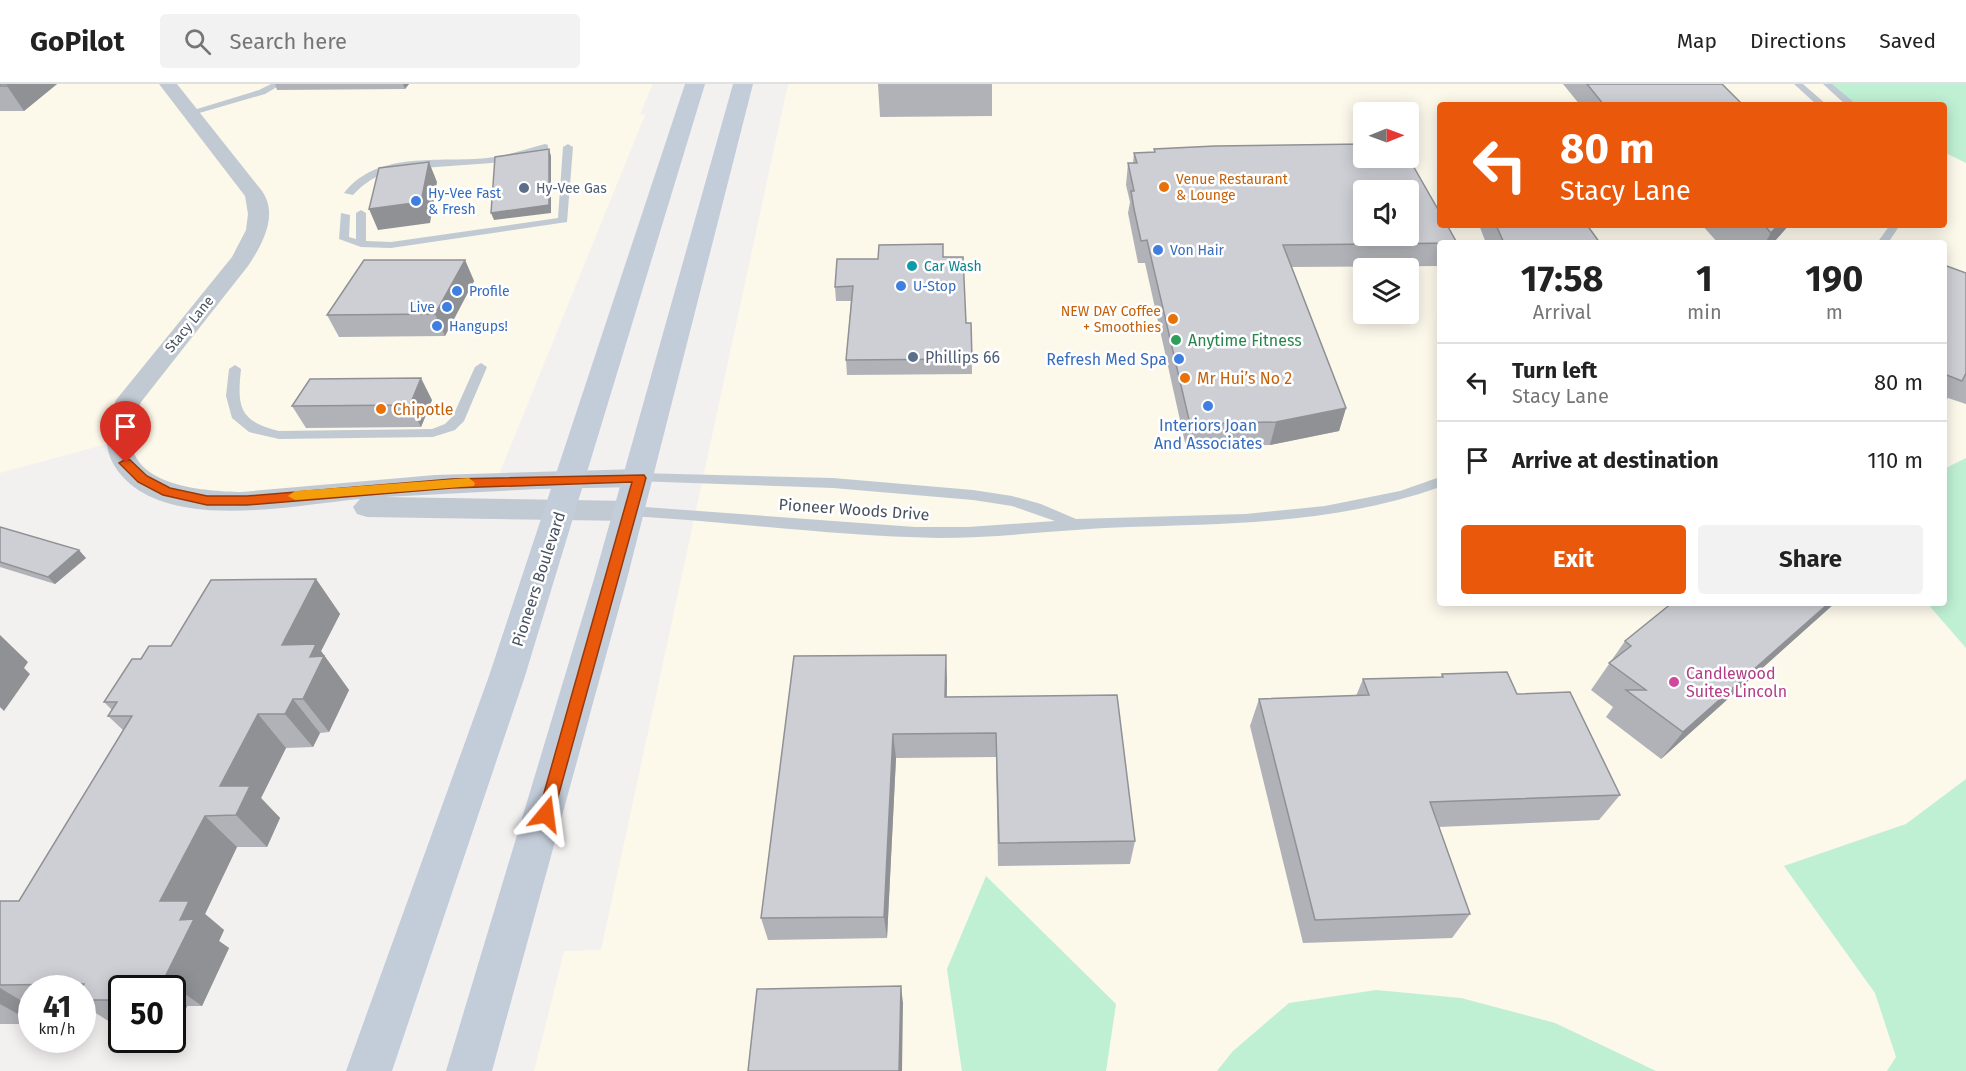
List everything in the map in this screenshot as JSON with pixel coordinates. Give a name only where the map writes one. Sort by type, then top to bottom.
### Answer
[{"type":"main road","name":"Pioneers Boulevard","points":[[369,1071],[507,676],[695,84]]},
{"type":"main road","points":[[469,1071],[552,793],[631,511],[744,84]]},
{"type":"street","name":"Stacy Lane","points":[[168,84],[255,195],[260,211],[258,227],[251,245],[240,261],[129,400],[121,421],[118,441],[126,463],[142,479],[167,492],[200,500],[247,500],[341,507],[631,511]]},
{"type":"street","name":"Stacy Lane","points":[[247,500],[364,489],[571,478],[639,478]]},
{"type":"lane","points":[[189,113],[262,92],[278,84]]},
{"type":"lane","points":[[1798,84],[1819,102]]},
{"type":"lane","points":[[1827,84],[1848,102]]},
{"type":"lane","points":[[349,193],[354,186],[369,177],[386,169],[407,164],[486,161],[544,147]]},
{"type":"lane","points":[[345,215],[344,238],[361,243],[391,245],[563,220],[568,147]]},
{"type":"lane","points":[[365,191],[369,177]]},
{"type":"lane","points":[[361,213],[361,243]]},
{"type":"lane","points":[[235,369],[232,396],[239,418],[254,429],[279,435],[433,433],[450,427],[459,418],[481,367]]},
{"type":"lane","name":"Pioneer Woods Drive","points":[[639,478],[833,483],[973,495],[1012,501],[1041,509],[1074,523]]},
{"type":"lane","name":"Pioneer Woods Drive","points":[[631,511],[916,532],[988,532],[1074,523],[1217,520],[1313,513],[1379,500],[1437,483]]},
{"type":"shaded area","points":[[0,84],[653,84],[640,114],[645,115],[496,482],[247,500],[167,492],[118,441],[0,473]]},
{"type":"shaded area","points":[[788,84],[1827,84],[1850,102],[1437,102],[1437,228],[1947,228],[1947,154],[1966,163],[1966,458],[1947,468],[1947,240],[1437,240],[1437,606],[1930,606],[1966,648],[1966,779],[1906,824],[1784,866],[1875,993],[1897,1057],[1887,1071],[1656,1071],[1555,1023],[1461,998],[1233,1051],[1217,1071],[1106,1071],[1116,1004],[947,969],[962,1071],[534,1071],[564,951],[601,950]]},
{"type":"green space","points":[[1827,84],[1966,84],[1966,163],[1947,154],[1947,102],[1850,102]]},
{"type":"green space","points":[[1966,458],[1966,648],[1930,606],[1947,606],[1947,468]]},
{"type":"green space","points":[[1966,779],[1966,1071],[1887,1071],[1896,1057],[1875,993],[1784,866],[1906,824]]},
{"type":"green space","points":[[986,876],[1116,1004],[1106,1071],[962,1071],[947,969]]},
{"type":"green space","points":[[1376,990],[1461,998],[1555,1023],[1656,1071],[1217,1071],[1233,1051],[1289,1003]]},
{"type":"building","points":[[1587,84],[1722,84],[1740,102],[1602,102]]},
{"type":"building","points":[[1353,144],[1353,168],[1414,168],[1437,208],[1437,228],[1449,228],[1455,240],[1419,243],[1419,180],[1353,180],[1353,244],[1283,245],[1346,408],[1276,422],[1190,424],[1147,240],[1141,241],[1131,191],[1134,191],[1128,163],[1137,163],[1134,153],[1155,152],[1154,149],[1215,146]]},
{"type":"building","name":"Hy-Vee Gas","points":[[549,149],[549,205],[491,213],[495,157]]},
{"type":"building","points":[[429,162],[421,202],[369,209],[379,168]]},
{"type":"building","points":[[1497,228],[1589,228],[1598,240],[1503,240]]},
{"type":"building","points":[[943,244],[943,257],[963,257],[966,323],[971,323],[972,359],[846,360],[853,286],[835,287],[837,259],[878,259],[879,245]]},
{"type":"building","points":[[364,260],[465,260],[435,314],[327,315]]},
{"type":"building","points":[[1947,266],[1966,273],[1966,373],[1962,381],[1947,375]]},
{"type":"building","points":[[421,378],[410,405],[292,406],[310,379]]},
{"type":"building","points":[[0,527],[79,550],[48,577],[0,562]]},
{"type":"building","points":[[316,579],[282,645],[316,644],[310,657],[324,656],[303,699],[293,699],[285,714],[258,714],[220,786],[250,786],[236,815],[205,816],[160,901],[189,901],[180,920],[194,919],[166,975],[108,975],[108,1000],[96,1000],[96,975],[18,975],[18,985],[0,985],[0,901],[19,901],[132,716],[108,716],[117,702],[104,702],[132,659],[141,659],[149,646],[171,646],[211,580]]},
{"type":"building","name":"Candlewood Suites Lincoln","points":[[1668,606],[1826,606],[1683,732],[1626,690],[1646,690],[1609,663],[1631,646],[1625,641]]},
{"type":"building","points":[[946,655],[945,697],[1117,695],[1135,841],[999,843],[996,733],[893,734],[884,917],[761,918],[794,656]]},
{"type":"building","points":[[1507,672],[1517,694],[1570,692],[1620,795],[1430,802],[1470,914],[1315,920],[1259,699],[1369,695],[1363,679],[1443,677],[1442,674]]},
{"type":"building","points":[[901,986],[899,1071],[748,1071],[757,989]]},
{"type":"slow traffic","points":[[295,496],[364,489],[469,483]]},
{"type":"place","name":"Venue Restaurant & Lounge","points":[[1164,187]]},
{"type":"place","name":"Hy-Vee Gas","points":[[524,188]]},
{"type":"place","name":"Hy-Vee Fast & Fresh","points":[[416,201]]},
{"type":"place","name":"Von Hair","points":[[1158,250]]},
{"type":"place","name":"Car Wash","points":[[912,266]]},
{"type":"place","name":"U-Stop","points":[[901,286]]},
{"type":"place","name":"Profile","points":[[457,291]]},
{"type":"place","name":"Live","points":[[447,307]]},
{"type":"place","name":"NEW DAY Coffee + Smoothies","points":[[1173,319]]},
{"type":"place","name":"Hangups!","points":[[437,326]]},
{"type":"place","name":"Anytime Fitness","points":[[1176,340]]},
{"type":"place","name":"Phillips 66","points":[[913,357]]},
{"type":"place","name":"Refresh Med Spa","points":[[1179,359]]},
{"type":"place","name":"Mr Hui’s No 2","points":[[1185,378]]},
{"type":"place","name":"Interiors Joan And Associates","points":[[1208,406]]},
{"type":"place","name":"Chipotle","points":[[381,409]]},
{"type":"place","name":"Candlewood Suites Lincoln","points":[[1674,682]]},
{"type":"route","points":[[126,463],[142,479],[167,492],[207,501],[247,500],[452,483],[571,478],[639,478],[546,814]]}]
